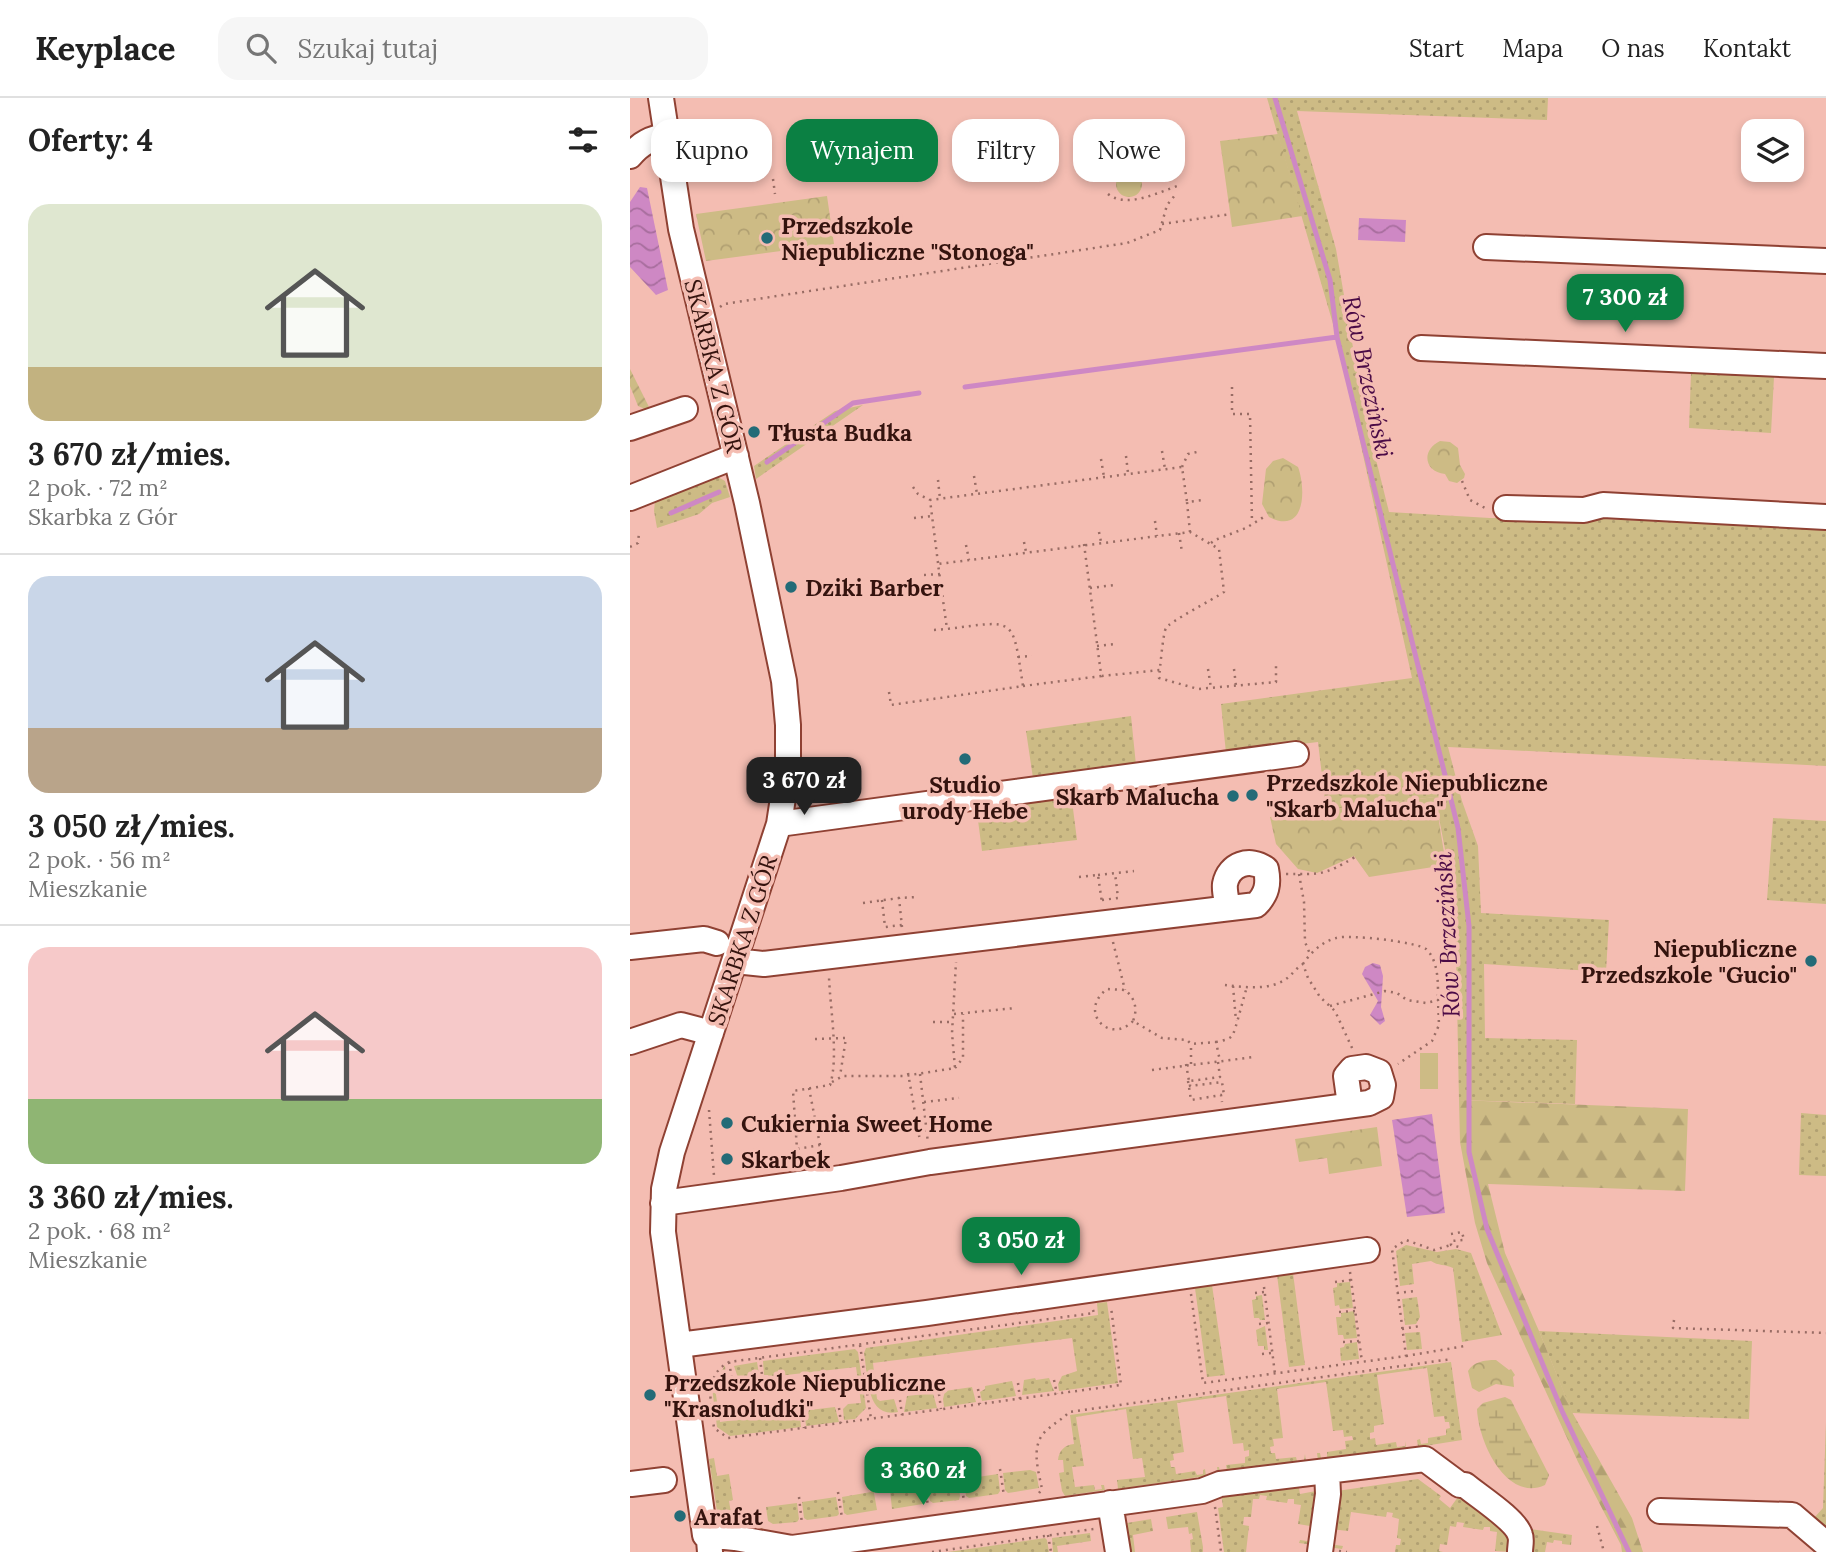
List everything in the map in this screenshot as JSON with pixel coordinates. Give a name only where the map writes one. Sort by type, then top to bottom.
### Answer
[{"type":"street","name":"SKARBKA Z GÓR","points":[[661,98],[664,119]]},
{"type":"street","points":[[630,156],[640,144],[651,139]]},
{"type":"street","name":"SKARBKA Z GÓR","points":[[675,182],[690,269],[736,456],[786,696],[788,765],[779,824],[666,1174],[663,1232],[702,1546]]},
{"type":"street","points":[[1486,247],[1826,261]]},
{"type":"street","points":[[1421,348],[1826,366]]},
{"type":"street","points":[[631,424],[685,409]]},
{"type":"street","points":[[630,498],[736,456]]},
{"type":"street","points":[[1506,508],[1584,510],[1604,505],[1826,517]]},
{"type":"street","points":[[779,824],[1296,754]]},
{"type":"street","points":[[735,961],[764,964],[828,957],[903,936],[957,941],[1105,915],[1227,908]]},
{"type":"street","points":[[630,947],[704,939],[717,943]]},
{"type":"street","points":[[630,1042],[681,1025],[711,1033]]},
{"type":"street","points":[[663,1203],[841,1178],[930,1162],[1350,1105]]},
{"type":"street","points":[[679,1345],[927,1313],[1357,1251]]},
{"type":"street","points":[[702,1546],[755,1545],[792,1548],[1202,1491],[1220,1484],[1424,1459],[1460,1485],[1465,1485],[1519,1531],[1520,1552]]},
{"type":"street","points":[[1320,1552],[1328,1494],[1327,1471]]},
{"type":"street","points":[[631,1485],[664,1480]]},
{"type":"street","points":[[1110,1503],[1118,1552]]},
{"type":"street","points":[[1660,1511],[1792,1516],[1826,1544]]},
{"type":"path","points":[[773,179],[775,194]]},
{"type":"path","points":[[1108,194],[1116,200],[1124,200],[1180,185]]},
{"type":"path","points":[[718,308],[724,304],[1109,247],[1149,236],[1160,230],[1167,205],[1176,194]]},
{"type":"path","points":[[1162,224],[1231,214]]},
{"type":"path","points":[[1232,387],[1232,414],[1250,414],[1252,523]]},
{"type":"path","points":[[1162,451],[1165,469]]},
{"type":"path","points":[[1190,532],[1182,467],[1188,454],[1197,452]]},
{"type":"path","points":[[1126,456],[1128,474]]},
{"type":"path","points":[[1101,459],[1104,477]]},
{"type":"path","points":[[913,487],[918,494],[930,500],[1182,467]]},
{"type":"path","points":[[974,476],[977,494]]},
{"type":"path","points":[[938,480],[940,499]]},
{"type":"path","points":[[1462,481],[1470,500],[1488,509],[1506,508]]},
{"type":"path","points":[[930,500],[947,629]]},
{"type":"path","points":[[1187,502],[1203,500]]},
{"type":"path","points":[[1210,544],[1267,515]]},
{"type":"path","points":[[914,518],[932,516]]},
{"type":"path","points":[[1155,521],[1157,536]]},
{"type":"path","points":[[1099,532],[1101,542]]},
{"type":"path","points":[[938,564],[1190,532],[1219,549],[1224,592],[1166,627],[1158,678],[1198,689],[1276,682],[1276,665]]},
{"type":"path","points":[[630,547],[638,543],[639,533]]},
{"type":"path","points":[[1179,533],[1181,552]]},
{"type":"path","points":[[1024,542],[1026,552]]},
{"type":"path","points":[[1084,544],[1102,676]]},
{"type":"path","points":[[966,545],[969,560]]},
{"type":"path","points":[[924,575],[940,574]]},
{"type":"path","points":[[1090,588],[1115,585]]},
{"type":"path","points":[[934,630],[1001,624],[1008,627],[1015,636],[1023,686]]},
{"type":"path","points":[[1097,646],[1115,644]]},
{"type":"path","points":[[1018,657],[1032,656]]},
{"type":"path","points":[[1208,669],[1211,688]]},
{"type":"path","points":[[889,692],[891,705],[1160,670]]},
{"type":"path","points":[[1234,670],[1236,686]]},
{"type":"path","points":[[1310,954],[1305,942],[1304,902],[1299,874],[1331,872],[1355,858]]},
{"type":"path","points":[[1079,877],[1134,871]]},
{"type":"path","points":[[1105,915],[1118,898],[1115,873]]},
{"type":"path","points":[[1098,875],[1105,915],[1125,990],[1131,995],[1135,1006],[1133,1021],[1128,1027],[1119,1029],[1106,1026],[1096,1019],[1098,997],[1107,989],[1125,990]]},
{"type":"path","points":[[863,903],[918,897]]},
{"type":"path","points":[[898,898],[903,936]]},
{"type":"path","points":[[882,900],[886,927],[903,936]]},
{"type":"path","points":[[1225,985],[1275,985],[1287,979],[1310,954],[1337,937],[1408,943],[1424,947],[1433,958],[1438,981],[1439,1025],[1432,1041],[1393,1066]]},
{"type":"path","points":[[955,1068],[957,941]]},
{"type":"path","points":[[828,957],[834,1067],[832,1082]]},
{"type":"path","points":[[1303,964],[1314,987],[1335,1010],[1354,1053]]},
{"type":"path","points":[[1233,986],[1236,1027]]},
{"type":"path","points":[[1133,1021],[1162,1038],[1187,1040],[1191,1044],[1231,1038],[1247,987]]},
{"type":"path","points":[[1331,1006],[1385,991],[1397,993],[1407,1000],[1426,1003],[1438,1000]]},
{"type":"path","points":[[954,1014],[1016,1008]]},
{"type":"path","points":[[820,1145],[797,1149],[793,1091],[831,1085],[843,1076],[920,1074],[955,1068],[963,1058],[963,1013]]},
{"type":"path","points":[[933,1022],[954,1022]]},
{"type":"path","points":[[815,1039],[846,1038],[839,1078]]},
{"type":"path","points":[[1189,1084],[1220,1077],[1216,1042]]},
{"type":"path","points":[[1191,1044],[1191,1100],[1221,1096]]},
{"type":"path","points":[[1152,1070],[1254,1057]]},
{"type":"path","points":[[909,1074],[920,1142]]},
{"type":"path","points":[[920,1074],[929,1154]]},
{"type":"path","points":[[1189,1084],[1222,1082],[1223,1110]]},
{"type":"path","points":[[809,1088],[823,1164]]},
{"type":"path","points":[[708,1098],[714,1175]]},
{"type":"path","points":[[924,1101],[959,1098]]},
{"type":"path","points":[[777,1133],[835,1121]]},
{"type":"path","points":[[796,1134],[817,1130]]},
{"type":"path","points":[[1451,1234],[1462,1232],[1464,1240],[1451,1241],[1451,1245]]},
{"type":"path","points":[[1406,1356],[1392,1249],[1406,1240],[1434,1250],[1451,1245],[1459,1247]]},
{"type":"path","points":[[1357,1251],[1351,1280],[1362,1362]]},
{"type":"path","points":[[1335,1282],[1351,1280]]},
{"type":"path","points":[[1263,1283],[1275,1374]]},
{"type":"path","points":[[1190,1286],[1203,1383],[1465,1346]]},
{"type":"path","points":[[1397,1293],[1416,1291]]},
{"type":"path","points":[[1255,1293],[1265,1292]]},
{"type":"path","points":[[1092,1299],[1094,1313],[729,1362],[709,1386],[714,1428],[728,1438],[1121,1385],[1110,1298]]},
{"type":"path","points":[[1339,1312],[1355,1311]]},
{"type":"path","points":[[1674,1320],[1673,1328],[1826,1333]]},
{"type":"path","points":[[1259,1324],[1268,1323]]},
{"type":"path","points":[[1402,1329],[1420,1326]]},
{"type":"path","points":[[1343,1342],[1359,1341]]},
{"type":"path","points":[[860,1345],[871,1419]]},
{"type":"path","points":[[1262,1354],[1272,1353]]},
{"type":"path","points":[[760,1358],[762,1375]]},
{"type":"path","points":[[1039,1492],[1042,1489],[1037,1445],[1043,1433],[1069,1412],[1452,1359]]},
{"type":"path","points":[[729,1362],[732,1379]]},
{"type":"path","points":[[1054,1380],[1057,1394]]},
{"type":"path","points":[[1018,1383],[1020,1399]]},
{"type":"path","points":[[978,1389],[980,1404]]},
{"type":"path","points":[[939,1394],[941,1409]]},
{"type":"path","points":[[900,1400],[902,1415]]},
{"type":"path","points":[[839,1408],[841,1423]]},
{"type":"path","points":[[802,1413],[804,1428]]},
{"type":"path","points":[[1000,1469],[1003,1496]]},
{"type":"path","points":[[960,1475],[964,1502]]},
{"type":"path","points":[[924,1480],[928,1506]]},
{"type":"path","points":[[838,1492],[842,1518]]},
{"type":"path","points":[[799,1497],[802,1524]]},
{"type":"path","points":[[1214,1506],[1221,1552]]},
{"type":"path","points":[[1597,1526],[1604,1552]]},
{"type":"path","points":[[933,1552],[1093,1530]]},
{"type":"path","points":[[1049,1536],[1051,1552]]},
{"type":"green space","points":[[1267,98],[1548,98],[1547,120],[1297,111],[1336,249],[1364,411],[1389,512],[1826,529],[1826,766],[1448,747],[1462,801],[1478,846],[1481,913],[1609,920],[1606,972],[1484,964],[1485,1038],[1577,1040],[1575,1104],[1459,1100],[1455,902],[1435,797],[1326,810],[1318,742],[1226,753],[1221,704],[1412,678],[1338,341]]},
{"type":"green space","points":[[1278,134],[1302,216],[1232,227],[1220,141]]},
{"type":"green space","points":[[1116,182],[1142,182],[1138,193],[1129,197],[1120,193],[1116,184]]},
{"type":"green space","name":"Przedszkole Niepubliczne \"Stonoga\"","points":[[827,196],[834,244],[706,261],[696,214]]},
{"type":"green space","points":[[630,369],[650,409],[638,406],[630,386]]},
{"type":"green space","points":[[1691,373],[1774,377],[1771,433],[1689,428]]},
{"type":"green space","points":[[863,405],[756,479],[754,466],[835,411]]},
{"type":"green space","points":[[1440,441],[1450,442],[1458,448],[1460,465],[1465,474],[1457,483],[1449,481],[1445,474],[1429,465],[1430,450]]},
{"type":"green space","points":[[1283,458],[1298,467],[1302,497],[1297,515],[1290,520],[1281,521],[1269,517],[1262,504],[1266,469],[1273,461]]},
{"type":"green space","points":[[711,475],[725,481],[730,497],[712,503],[699,514],[657,528],[655,501]]},
{"type":"green space","points":[[1131,716],[1136,765],[1033,778],[1026,731]]},
{"type":"green space","points":[[1071,793],[1077,840],[982,851],[976,805]]},
{"type":"green space","points":[[1435,797],[1446,865],[1369,877],[1354,856],[1317,873],[1298,869],[1276,844],[1270,817]]},
{"type":"green space","points":[[1773,818],[1826,821],[1826,904],[1767,900]]},
{"type":"green space","points":[[1420,1053],[1438,1053],[1438,1089],[1420,1089]]},
{"type":"green space","points":[[1459,1100],[1688,1109],[1685,1191],[1488,1184],[1505,1253],[1572,1412],[1632,1518],[1643,1552],[1622,1552],[1487,1263],[1475,1223],[1460,1142]]},
{"type":"green space","points":[[1801,1113],[1826,1115],[1826,1176],[1799,1175]]},
{"type":"green space","points":[[1377,1127],[1382,1166],[1329,1174],[1327,1158],[1299,1162],[1295,1139]]},
{"type":"green space","points":[[1406,1245],[1437,1252],[1456,1249],[1471,1253],[1502,1335],[1462,1342],[1453,1268],[1431,1261],[1412,1264],[1414,1284],[1400,1286],[1396,1251]]},
{"type":"green space","points":[[1293,1273],[1305,1365],[1289,1367],[1277,1275]]},
{"type":"green space","points":[[1350,1282],[1353,1308],[1340,1309],[1339,1305],[1335,1306],[1333,1288],[1337,1287],[1337,1283]]},
{"type":"green space","points":[[1212,1285],[1225,1375],[1207,1377],[1195,1288]]},
{"type":"green space","points":[[1262,1295],[1265,1320],[1254,1318],[1252,1300]]},
{"type":"green space","points":[[1417,1297],[1420,1317],[1416,1324],[1405,1325],[1402,1299]]},
{"type":"green space","points":[[1107,1302],[1118,1383],[1059,1391],[1058,1384],[1062,1376],[1077,1371],[1072,1338],[873,1363],[877,1399],[894,1399],[898,1412],[880,1409],[870,1394],[864,1353],[866,1348],[1098,1315],[1097,1303]]},
{"type":"green space","points":[[1354,1311],[1357,1338],[1344,1339],[1343,1335],[1338,1335],[1336,1317],[1341,1317],[1341,1313]]},
{"type":"green space","points":[[1265,1326],[1268,1350],[1264,1350],[1264,1346],[1258,1346],[1256,1330]]},
{"type":"green space","points":[[1539,1331],[1752,1341],[1749,1419],[1572,1413]]},
{"type":"green space","points":[[1420,1332],[1422,1349],[1407,1350],[1405,1333]]},
{"type":"green space","points":[[1357,1342],[1359,1359],[1341,1361],[1340,1348],[1345,1344]]},
{"type":"green space","points":[[855,1349],[858,1352],[866,1408],[855,1419],[844,1420],[843,1409],[848,1404],[861,1403],[856,1367],[769,1377],[764,1375],[763,1361]]},
{"type":"green space","points":[[1496,1360],[1511,1369],[1515,1375],[1514,1387],[1496,1384],[1479,1392],[1472,1388],[1468,1371],[1470,1368],[1479,1362]]},
{"type":"green space","points":[[757,1362],[757,1378],[739,1381],[734,1366]]},
{"type":"green space","points":[[1451,1362],[1462,1440],[1418,1447],[1417,1440],[1420,1439],[1421,1444],[1428,1443],[1428,1438],[1446,1435],[1446,1429],[1450,1428],[1444,1416],[1434,1417],[1427,1368],[1377,1375],[1384,1424],[1374,1426],[1370,1439],[1375,1438],[1376,1445],[1396,1442],[1397,1447],[1405,1446],[1405,1441],[1406,1448],[1318,1461],[1317,1453],[1320,1453],[1321,1458],[1327,1457],[1327,1452],[1346,1449],[1345,1441],[1353,1440],[1352,1436],[1344,1437],[1343,1430],[1333,1431],[1326,1382],[1277,1389],[1283,1438],[1273,1439],[1271,1453],[1275,1453],[1276,1459],[1296,1457],[1297,1461],[1304,1460],[1305,1454],[1306,1462],[1218,1474],[1217,1467],[1220,1472],[1227,1471],[1226,1465],[1245,1463],[1245,1457],[1249,1456],[1249,1450],[1244,1451],[1243,1443],[1233,1444],[1226,1396],[1177,1403],[1184,1452],[1173,1454],[1171,1467],[1175,1467],[1176,1474],[1195,1471],[1197,1475],[1203,1474],[1205,1469],[1206,1476],[1118,1489],[1117,1480],[1145,1477],[1142,1458],[1133,1459],[1126,1409],[1076,1417],[1084,1466],[1072,1467],[1075,1487],[1094,1485],[1095,1490],[1102,1489],[1101,1485],[1104,1485],[1105,1490],[1065,1496],[1062,1491],[1059,1473],[1064,1472],[1063,1460],[1058,1460],[1063,1449],[1074,1444],[1070,1415]]},
{"type":"green space","points":[[725,1365],[726,1380],[715,1388],[720,1422],[797,1412],[801,1427],[730,1436],[717,1427],[712,1388]]},
{"type":"green space","points":[[1049,1378],[1054,1391],[1022,1395],[1024,1380]]},
{"type":"green space","points":[[1012,1381],[1016,1396],[982,1401],[980,1392],[985,1386]]},
{"type":"green space","points":[[972,1387],[976,1402],[944,1407],[945,1391]]},
{"type":"green space","points":[[933,1393],[937,1408],[904,1412],[907,1396]]},
{"type":"green space","points":[[1505,1397],[1511,1400],[1549,1475],[1545,1485],[1531,1488],[1518,1485],[1497,1466],[1489,1452],[1477,1409],[1483,1403]]},
{"type":"green space","points":[[835,1407],[839,1422],[806,1426],[805,1417],[809,1410]]},
{"type":"green space","points":[[1826,1422],[1826,1529],[1814,1518],[1823,1508]]},
{"type":"green space","points":[[714,1458],[717,1476],[729,1474],[733,1500],[729,1501],[731,1513],[760,1509],[763,1526],[761,1531],[751,1529],[753,1519],[734,1517],[732,1524],[718,1518],[709,1459]]},
{"type":"green space","points":[[1030,1470],[1036,1472],[1039,1488],[1008,1493],[1005,1490],[1003,1473]]},
{"type":"green space","points":[[998,1474],[998,1494],[969,1498],[966,1496],[964,1479]]},
{"type":"green space","points":[[865,1478],[872,1482],[877,1510],[847,1515],[844,1513],[842,1497],[871,1492],[870,1482],[866,1482]]},
{"type":"green space","points":[[1335,1478],[1337,1491],[1418,1479],[1441,1496],[1439,1499],[1450,1508],[1463,1490],[1504,1524],[1510,1532],[1513,1552],[1495,1551],[1497,1532],[1490,1531],[1490,1527],[1484,1527],[1483,1530],[1463,1527],[1464,1523],[1457,1522],[1456,1527],[1450,1526],[1447,1545],[1440,1544],[1439,1551],[1443,1552],[1395,1552],[1401,1539],[1397,1538],[1399,1519],[1392,1517],[1393,1513],[1387,1512],[1386,1517],[1351,1512],[1348,1531],[1330,1529],[1329,1544],[1343,1546],[1342,1549],[1328,1547]]},
{"type":"green space","points":[[958,1480],[959,1500],[933,1503],[930,1501],[927,1484]]},
{"type":"green space","points":[[1298,1482],[1300,1494],[1316,1491],[1315,1482],[1322,1492],[1314,1545],[1299,1543],[1300,1540],[1313,1542],[1316,1527],[1298,1524],[1301,1505],[1294,1504],[1294,1499],[1288,1499],[1287,1503],[1266,1500],[1267,1496],[1260,1495],[1259,1499],[1253,1499],[1251,1517],[1244,1517],[1243,1525],[1249,1526],[1246,1552],[1224,1552],[1218,1508],[1223,1507],[1221,1493]]},
{"type":"green space","points":[[922,1485],[925,1502],[923,1504],[892,1509],[890,1490]]},
{"type":"green space","points":[[836,1497],[839,1514],[837,1516],[807,1520],[804,1518],[802,1502]]},
{"type":"green space","points":[[797,1503],[797,1522],[773,1524],[768,1521],[766,1507]]},
{"type":"green space","points":[[1197,1512],[1203,1552],[1191,1552],[1190,1540],[1193,1539],[1188,1527],[1168,1529],[1166,1517]]},
{"type":"green space","points":[[1151,1519],[1153,1531],[1133,1535],[1135,1552],[1131,1552],[1127,1523]]},
{"type":"green space","points":[[1530,1529],[1572,1535],[1571,1545],[1554,1540],[1553,1543],[1547,1542],[1545,1552],[1527,1552]]},
{"type":"green space","points":[[1090,1533],[1091,1541],[1057,1546],[1058,1552],[1053,1552],[1052,1538]]},
{"type":"green space","points":[[1045,1538],[1049,1552],[948,1552]]},
{"type":"water","points":[[640,187],[647,188],[668,290],[656,295],[630,267],[630,202]]},
{"type":"water","points":[[1359,218],[1406,220],[1405,242],[1358,240]]},
{"type":"water","points":[[1373,963],[1380,965],[1383,976],[1381,1007],[1385,1021],[1380,1025],[1370,1015],[1378,1001],[1362,974],[1365,967]]},
{"type":"water","points":[[1432,1114],[1445,1213],[1407,1217],[1392,1120]]},
{"type":"waterway","name":"Rów Brzeziński","points":[[1275,98],[1330,280],[1337,337],[1458,828],[1469,926],[1469,1152],[1487,1229],[1562,1411],[1629,1552]]},
{"type":"waterway","points":[[965,387],[1337,337]]},
{"type":"waterway","points":[[767,462],[853,403],[919,393]]},
{"type":"waterway","points":[[671,513],[719,492]]},
{"type":"place","name":"Przedszkole Niepubliczne \"Stonoga\"","points":[[767,238]]},
{"type":"place","name":"Tłusta Budka","points":[[754,432]]},
{"type":"place","name":"Dziki Barber","points":[[791,587]]},
{"type":"place","name":"Studio urody Hebe","points":[[965,759]]},
{"type":"place","name":"Przedszkole Niepubliczne \"Skarb Malucha\"","points":[[1252,795]]},
{"type":"place","name":"Skarb Malucha","points":[[1233,796]]},
{"type":"place","name":"Niepubliczne Przedszkole \"Gucio\"","points":[[1811,961]]},
{"type":"place","name":"Cukiernia Sweet Home","points":[[727,1123]]},
{"type":"place","name":"Skarbek","points":[[727,1159]]},
{"type":"place","name":"Przedszkole Niepubliczne \"Krasnoludki\"","points":[[650,1395]]},
{"type":"place","name":"Arafat","points":[[680,1516]]}]
